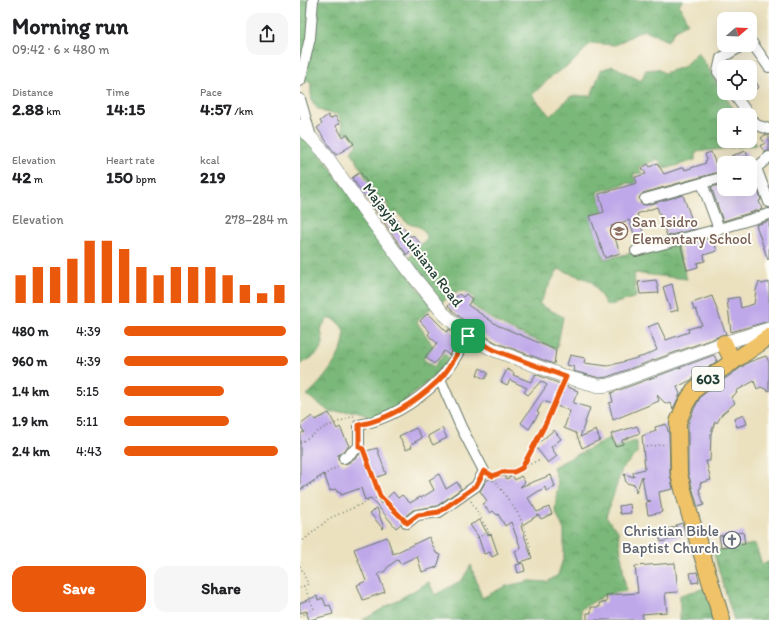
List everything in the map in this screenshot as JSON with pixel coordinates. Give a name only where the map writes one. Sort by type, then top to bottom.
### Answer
[{"type":"main road","name":"603","points":[[722,620],[681,481],[678,422],[685,405],[694,390],[710,377],[769,337]]},
{"type":"main road","points":[[724,343],[733,362]]},
{"type":"street","points":[[300,82],[310,38],[313,0]]},
{"type":"street","points":[[757,50],[769,67]]},
{"type":"street","points":[[721,60],[721,58],[732,52]]},
{"type":"street","points":[[300,99],[312,139]]},
{"type":"street","points":[[757,125],[769,129]]},
{"type":"street","name":"Majayjay-Luisiana Road","points":[[300,126],[323,151],[410,272],[443,313],[468,336],[494,350],[566,377],[598,386],[609,385],[724,343],[769,329]]},
{"type":"street","points":[[757,166],[769,157]]},
{"type":"street","points":[[757,177],[769,202]]},
{"type":"street","points":[[645,198],[717,179]]},
{"type":"street","points":[[702,183],[719,230]]},
{"type":"street","points":[[636,251],[719,230],[769,214]]},
{"type":"street","points":[[344,458],[359,447],[359,425],[372,422],[397,412],[440,379],[468,336]]},
{"type":"street","points":[[407,523],[418,515],[439,512],[476,486],[484,471],[461,428],[440,379]]},
{"type":"path","points":[[522,468],[546,423],[566,377]]},
{"type":"path","points":[[300,443],[325,427],[354,416],[359,425]]},
{"type":"path","points":[[646,447],[678,442]]},
{"type":"path","points":[[359,447],[363,449],[380,496],[407,523]]},
{"type":"path","points":[[300,491],[345,461],[344,458]]},
{"type":"path","points":[[493,476],[502,472],[514,472],[541,459]]},
{"type":"path","points":[[484,471],[493,476],[519,515],[531,548]]},
{"type":"path","points":[[466,493],[489,532],[477,538]]},
{"type":"path","points":[[300,543],[330,518],[380,496]]},
{"type":"path","points":[[300,566],[308,584],[300,588]]},
{"type":"path","points":[[300,616],[314,609],[304,586]]},
{"type":"green space","points":[[300,0],[683,0],[679,5],[688,23],[675,30],[668,41],[643,30],[615,45],[591,43],[572,63],[553,75],[532,95],[550,116],[571,96],[591,96],[601,70],[613,66],[641,81],[646,70],[658,69],[664,73],[683,67],[698,52],[717,83],[717,100],[728,100],[733,108],[717,108],[717,148],[730,148],[696,152],[695,160],[665,169],[658,159],[638,167],[642,173],[633,174],[636,184],[628,183],[597,192],[603,211],[590,216],[604,259],[676,243],[687,279],[634,273],[636,297],[607,306],[592,281],[558,269],[539,304],[563,317],[557,349],[512,330],[481,312],[471,304],[474,298],[466,291],[455,292],[439,305],[406,261],[428,237],[420,227],[407,223],[396,212],[391,217],[387,214],[389,212],[387,204],[382,197],[377,197],[351,151],[357,143],[349,133],[343,134],[342,123],[337,114],[323,112],[318,109],[312,101],[311,81],[300,82]]},
{"type":"green space","points":[[300,133],[314,145],[432,307],[417,322],[433,346],[423,359],[434,367],[444,354],[450,359],[430,380],[397,408],[370,418],[357,411],[330,412],[307,395],[326,375],[332,366],[344,340],[344,332],[336,321],[332,318],[328,319],[322,328],[323,342],[321,350],[300,364]]},
{"type":"green space","points":[[610,438],[614,448],[637,440],[637,453],[622,469],[606,517],[618,531],[626,591],[605,595],[581,609],[582,620],[363,620],[429,582],[435,595],[462,580],[471,565],[482,598],[506,586],[530,581],[547,582],[558,575],[564,556],[564,530],[555,510],[558,484],[553,467]]},
{"type":"green space","points":[[755,544],[762,564],[769,562],[769,620],[734,620],[713,551]]},
{"type":"green space","points":[[713,586],[723,620],[680,620],[680,595]]},
{"type":"building","points":[[328,115],[330,119],[335,116],[340,123],[336,126],[343,137],[347,134],[354,144],[336,155],[317,128],[322,124],[320,121]]},
{"type":"building","points":[[765,135],[769,135],[769,151],[765,152],[760,146],[765,143],[761,138]]},
{"type":"building","points":[[746,151],[748,156],[731,156]]},
{"type":"building","points":[[711,152],[717,167],[717,173],[643,193],[639,198],[641,204],[646,205],[683,195],[695,229],[667,236],[657,207],[637,214],[646,240],[637,242],[629,220],[611,226],[620,253],[605,258],[590,216],[604,212],[599,194],[637,183],[635,177],[646,174],[642,168],[648,164],[650,167],[657,163],[664,174],[684,167],[685,170],[706,163],[705,161],[707,160],[705,154]]},
{"type":"building","points":[[360,172],[371,188],[370,190],[377,201],[381,198],[385,203],[383,205],[393,220],[395,218],[411,237],[413,235],[420,243],[407,255],[352,178]]},
{"type":"building","points":[[717,186],[717,196],[757,196],[758,190],[761,200],[759,201],[762,209],[723,221],[711,187]]},
{"type":"building","points":[[769,221],[769,259],[768,260],[756,225]]},
{"type":"building","points":[[713,237],[717,251],[704,255],[705,261],[697,263],[698,267],[687,270],[681,246]]},
{"type":"building","points":[[656,280],[659,293],[640,294],[638,282]]},
{"type":"building","points":[[759,282],[762,284],[769,282],[769,321],[731,332],[727,299],[739,297],[741,308],[754,304]]},
{"type":"building","points":[[672,284],[678,310],[671,312],[663,287]]},
{"type":"building","points":[[459,294],[463,297],[466,294],[472,299],[468,305],[497,325],[556,350],[554,364],[497,343],[473,329],[448,306]]},
{"type":"building","points":[[712,296],[726,334],[607,377],[600,378],[573,371],[574,367],[567,365],[570,355],[585,358],[584,363],[608,366],[644,356],[657,350],[648,327],[658,323],[666,340],[689,332],[688,329],[702,325],[692,303]]},
{"type":"building","points":[[428,313],[447,332],[449,329],[459,338],[449,355],[444,351],[434,364],[425,357],[437,343],[431,338],[428,334],[430,332],[420,321]]},
{"type":"building","points":[[714,355],[717,361],[691,380],[677,387],[680,394],[673,409],[671,403],[666,404],[657,395],[659,401],[613,420],[609,403],[613,402],[611,393]]},
{"type":"building","points":[[766,356],[769,362],[769,391],[761,387],[757,389],[754,381],[736,391],[737,393],[731,397],[735,403],[722,414],[717,423],[715,421],[711,434],[710,461],[706,461],[711,480],[700,483],[701,488],[699,489],[704,505],[698,507],[688,473],[688,424],[694,409],[701,396],[749,362]]},
{"type":"building","points":[[480,368],[488,373],[485,379],[477,375]]},
{"type":"building","points":[[507,369],[514,373],[513,375],[531,382],[535,374],[578,391],[573,403],[590,408],[580,437],[596,430],[600,440],[582,448],[576,433],[564,428],[570,411],[543,401],[537,412],[539,413],[529,429],[521,423],[547,385],[541,381],[528,395],[524,392],[527,388],[510,380],[507,385],[501,382]]},
{"type":"building","points":[[329,413],[337,429],[340,427],[349,446],[338,455],[338,459],[341,464],[348,463],[363,452],[377,448],[386,474],[372,479],[381,504],[393,492],[398,498],[402,495],[410,503],[420,497],[421,498],[434,490],[429,480],[439,474],[446,489],[457,482],[461,489],[437,506],[413,510],[403,518],[401,524],[396,528],[371,498],[365,500],[361,488],[341,495],[336,489],[330,491],[324,474],[300,490],[300,434],[304,432],[300,425],[312,416],[315,420]]},
{"type":"building","points":[[744,415],[747,424],[737,427],[734,419]]},
{"type":"building","points":[[666,424],[669,434],[670,474],[673,489],[659,492],[662,512],[648,515],[646,502],[651,501],[646,500],[642,476],[636,493],[635,485],[626,483],[624,474],[634,477],[633,472],[645,469],[642,436],[656,431],[655,427]]},
{"type":"building","points":[[637,426],[640,433],[622,440],[623,444],[615,446],[611,434]]},
{"type":"building","points":[[416,428],[422,438],[411,444],[412,447],[406,450],[399,436]]},
{"type":"building","points":[[442,428],[447,438],[433,445],[428,436]]},
{"type":"building","points":[[554,430],[561,439],[551,447],[557,456],[548,463],[535,446]]},
{"type":"building","points":[[501,475],[502,477],[504,475],[507,479],[512,475],[515,480],[521,476],[525,482],[520,487],[551,475],[555,487],[546,491],[545,487],[528,498],[537,512],[549,507],[552,514],[541,519],[538,515],[521,526],[532,558],[519,563],[515,551],[521,549],[511,522],[505,526],[498,514],[497,515],[493,511],[490,513],[483,504],[487,501],[480,491],[486,481],[491,478],[493,481]]},
{"type":"building","points":[[630,504],[631,513],[620,514],[619,506]]},
{"type":"building","points":[[377,508],[384,528],[383,529],[370,513]]},
{"type":"building","points":[[480,520],[488,535],[491,534],[498,554],[492,557],[490,552],[484,554],[478,536],[470,525]]},
{"type":"building","points":[[682,523],[686,535],[661,542],[658,531],[676,527],[676,525]]},
{"type":"building","name":"Christian Bible Baptist Church","points":[[743,532],[745,544],[721,547],[719,536]]},
{"type":"building","points":[[387,537],[393,554],[429,537],[436,553],[441,555],[437,567],[422,572],[417,556],[400,564],[398,559],[384,572],[378,574],[385,592],[363,600],[357,585],[366,581],[354,549]]},
{"type":"building","points":[[523,563],[525,571],[518,573],[516,565]]},
{"type":"building","points":[[675,563],[678,592],[665,593],[667,612],[642,614],[643,620],[587,620],[587,613],[591,613],[591,607],[600,607],[599,603],[607,602],[606,595],[638,593],[635,566]]},
{"type":"building","points":[[697,572],[699,582],[692,583],[690,573]]},
{"type":"building","points":[[317,596],[318,600],[323,598],[326,606],[330,605],[333,614],[309,620],[306,611],[300,613],[300,603]]},
{"type":"place","name":"San Isidro Elementary School","points":[[619,231]]},
{"type":"place","name":"Christian Bible Baptist Church","points":[[732,540]]},
{"type":"route","points":[[468,336],[494,350],[566,377],[546,423],[522,468],[514,472],[502,472],[493,476],[484,471],[476,486],[439,512],[418,515],[407,523],[380,496],[363,449],[359,447],[359,425],[372,422],[397,412],[440,379],[468,336]]}]
